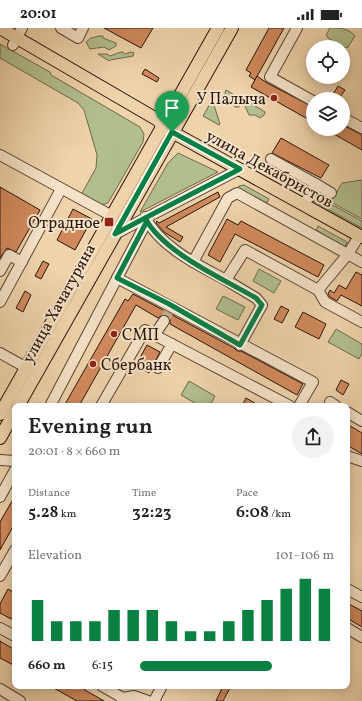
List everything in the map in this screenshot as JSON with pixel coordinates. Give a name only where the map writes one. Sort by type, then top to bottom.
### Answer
[{"type":"main road","name":"улица Декабристов","points":[[0,28],[158,120],[168,130],[360,236]]},
{"type":"main road","points":[[168,130],[218,28]]},
{"type":"main road","points":[[168,130],[232,28]]},
{"type":"main road","name":"улица Декабристов","points":[[0,38],[17,37]]},
{"type":"main road","name":"улица Хачатуряна","points":[[0,414],[112,216],[168,130]]},
{"type":"main road","name":"улица Хачатуряна","points":[[20,403],[115,234],[168,130]]},
{"type":"main road","points":[[0,438],[12,417]]},
{"type":"street","points":[[61,28],[78,38],[83,28]]},
{"type":"street","points":[[297,28],[270,77],[306,97]]},
{"type":"street","points":[[350,122],[362,128]]},
{"type":"street","points":[[0,155],[112,216]]},
{"type":"street","points":[[271,159],[331,193]]},
{"type":"street","points":[[115,234],[240,169]]},
{"type":"street","points":[[304,205],[316,184]]},
{"type":"street","points":[[0,302],[61,189]]},
{"type":"street","points":[[193,262],[228,198],[237,193],[362,262]]},
{"type":"street","points":[[146,219],[159,236],[193,262],[256,298],[262,305],[240,345]]},
{"type":"street","points":[[52,403],[146,219]]},
{"type":"street","points":[[318,290],[348,254],[360,236]]},
{"type":"street","points":[[226,280],[245,250],[318,290],[325,302],[362,322]]},
{"type":"street","points":[[0,271],[9,255],[22,262]]},
{"type":"street","points":[[117,278],[240,345],[313,382],[301,403]]},
{"type":"street","points":[[155,334],[164,320]]},
{"type":"street","points":[[103,403],[145,330],[284,403]]},
{"type":"street","points":[[158,368],[172,344]]},
{"type":"street","points":[[0,353],[27,368]]},
{"type":"street","points":[[350,414],[362,421]]},
{"type":"street","points":[[350,457],[362,461]]},
{"type":"street","points":[[0,460],[12,461]]},
{"type":"street","points":[[0,497],[12,475]]},
{"type":"street","points":[[0,576],[12,555]]},
{"type":"street","points":[[350,591],[362,597]]},
{"type":"street","points":[[0,628],[12,634]]},
{"type":"street","points":[[350,630],[362,637]]},
{"type":"street","points":[[0,689],[20,701]]},
{"type":"street","points":[[107,689],[123,699],[134,696],[148,701]]},
{"type":"street","points":[[154,701],[160,689]]},
{"type":"green space","points":[[330,28],[340,28],[350,31],[355,36],[350,44],[350,40],[331,40],[326,35]]},
{"type":"green space","points":[[103,36],[103,38],[116,43],[116,46],[109,50],[104,47],[90,49],[86,42],[91,38]]},
{"type":"green space","points":[[0,44],[50,72],[51,75],[140,127],[144,134],[143,142],[108,203],[101,205],[81,195],[96,168],[97,155],[84,110],[78,103],[0,58]]},
{"type":"green space","points":[[121,52],[125,54],[131,52],[134,53],[133,56],[109,61],[98,54],[107,54],[110,56]]},
{"type":"green space","points":[[226,90],[243,100],[239,107],[235,107],[224,96]]},
{"type":"green space","points":[[247,101],[265,112],[264,115],[260,118],[255,115],[249,115],[245,106]]},
{"type":"green space","points":[[211,102],[213,102],[220,124],[219,125],[203,116]]},
{"type":"green space","points":[[178,153],[218,172],[140,212],[168,163]]},
{"type":"green space","points":[[362,180],[362,219],[331,202],[342,183]]},
{"type":"green space","points":[[244,185],[269,199],[265,206],[236,190],[239,186]]},
{"type":"green space","points":[[316,196],[362,221],[362,228],[313,201]]},
{"type":"green space","points":[[318,226],[347,242],[345,247],[316,230]]},
{"type":"green space","points":[[259,269],[281,281],[274,293],[253,281]]},
{"type":"green space","points":[[223,296],[245,307],[238,320],[216,309]]},
{"type":"green space","points":[[336,329],[362,344],[362,353],[359,359],[328,342]]},
{"type":"green space","points":[[189,381],[215,396],[212,403],[195,403],[181,395]]},
{"type":"building","points":[[104,28],[153,28],[141,48]]},
{"type":"building","points":[[269,28],[284,28],[255,80],[249,76],[251,73],[246,70]]},
{"type":"building","points":[[145,69],[159,78],[157,82],[142,74]]},
{"type":"building","points":[[257,76],[267,83],[306,103],[306,118],[251,87]]},
{"type":"building","points":[[338,86],[345,90],[344,92],[334,92]]},
{"type":"building","points":[[350,129],[362,135],[362,150],[337,136],[350,136]]},
{"type":"building","points":[[281,138],[329,165],[321,178],[272,153]]},
{"type":"building","points":[[0,187],[40,210],[16,252],[7,248],[0,258]]},
{"type":"building","points":[[218,192],[220,197],[166,227],[183,237],[180,242],[164,232],[156,223],[157,221],[159,223]]},
{"type":"building","points":[[73,209],[92,219],[75,250],[57,240]]},
{"type":"building","points":[[227,219],[238,225],[241,221],[324,265],[318,277],[235,234],[220,262],[208,255]]},
{"type":"building","points":[[43,261],[49,264],[41,279],[35,276]]},
{"type":"building","points":[[356,272],[362,275],[362,306],[341,295],[337,301],[330,297],[328,294],[330,290],[334,293],[339,285],[346,289]]},
{"type":"building","points":[[25,291],[31,295],[23,312],[16,308]]},
{"type":"building","points":[[133,294],[237,351],[241,351],[303,384],[297,395],[170,324],[170,319],[167,315],[162,315],[158,318],[136,305],[81,403],[66,403],[125,299],[128,301]]},
{"type":"building","points":[[281,306],[289,310],[282,323],[274,319]]},
{"type":"building","points":[[303,312],[326,324],[319,339],[295,327]]},
{"type":"building","points":[[147,345],[160,352],[149,373],[136,365]]},
{"type":"building","points":[[341,380],[349,384],[343,395],[336,390]]},
{"type":"building","points":[[246,398],[255,403],[244,403]]},
{"type":"building","points":[[350,426],[362,433],[362,454],[350,447]]},
{"type":"building","points":[[12,501],[12,528],[0,550],[0,522]]},
{"type":"building","points":[[8,589],[12,591],[11,619],[0,613],[0,604]]},
{"type":"building","points":[[350,605],[362,611],[362,627],[350,620]]},
{"type":"building","points":[[0,641],[12,648],[12,664],[0,658]]},
{"type":"building","points":[[55,689],[83,689],[104,701],[77,701]]},
{"type":"building","points":[[222,689],[229,689],[223,701],[216,701]]},
{"type":"tunnel","points":[[164,321],[170,309]]},
{"type":"place","name":"У Палыча","points":[[274,98]]},
{"type":"place","name":"Отрадное","points":[[109,222]]},
{"type":"place","name":"СМП","points":[[114,334]]},
{"type":"place","name":"Сбербанк","points":[[93,364]]},
{"type":"route","points":[[172,132],[115,234],[145,218],[159,236],[191,261],[256,298],[262,305],[240,345],[169,304],[117,278],[147,221],[145,218],[240,169],[172,132]]}]
